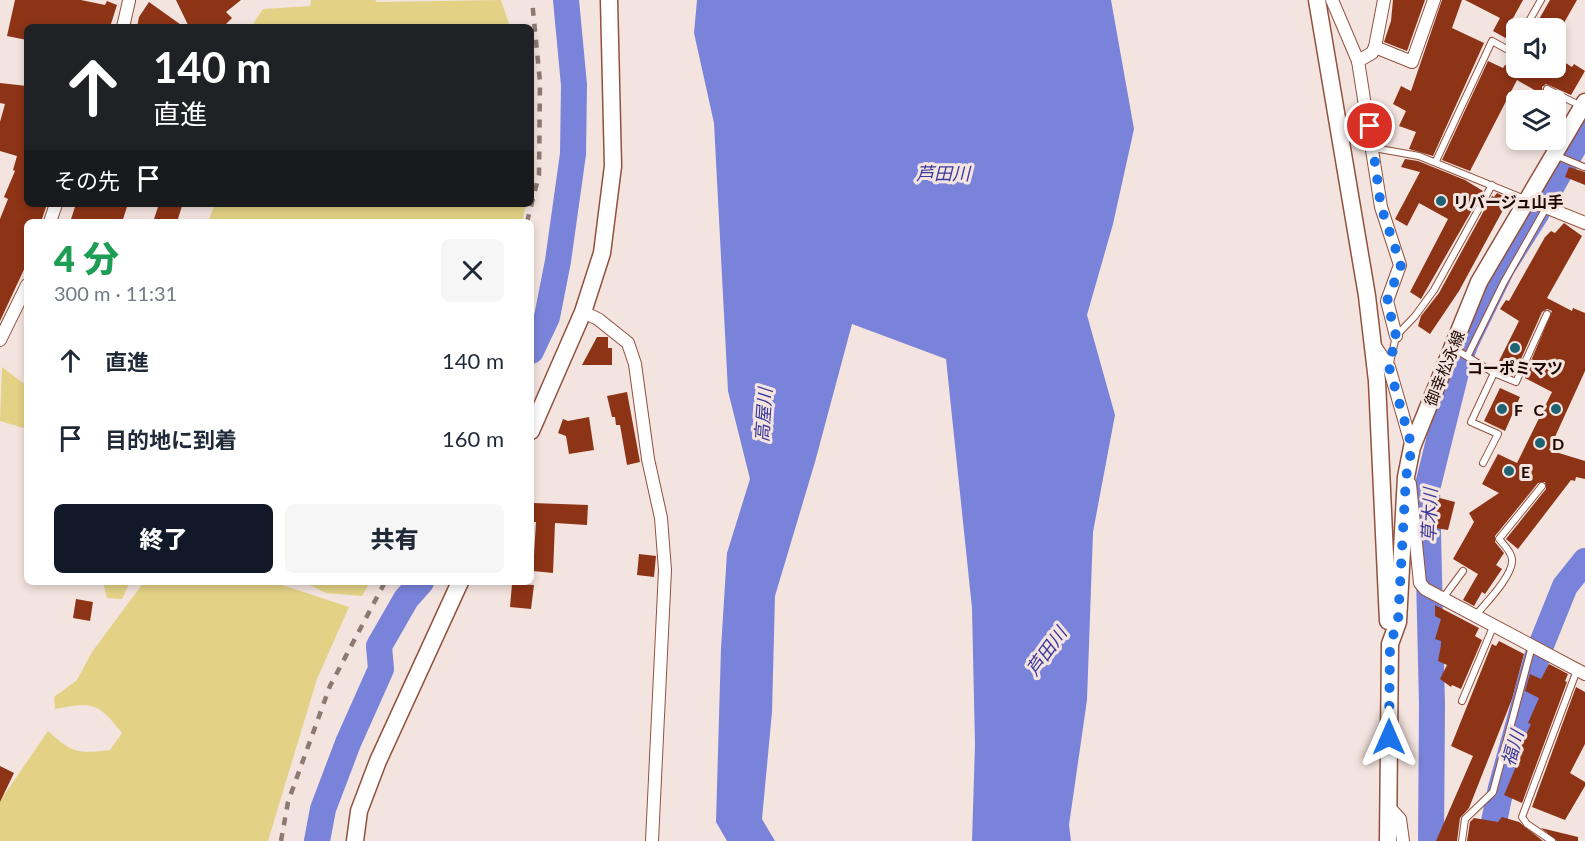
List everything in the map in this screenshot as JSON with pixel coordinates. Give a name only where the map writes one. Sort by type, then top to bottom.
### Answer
[{"type":"street","points":[[124,24],[128,0]]},
{"type":"street","points":[[534,424],[583,312],[602,253],[613,166],[609,0]]},
{"type":"street","points":[[1317,0],[1360,251],[1377,381],[1390,644]]},
{"type":"street","points":[[1332,0],[1358,61],[1374,148],[1381,207],[1401,265],[1387,301],[1396,336]]},
{"type":"street","points":[[1358,61],[1372,54],[1376,47],[1384,0]]},
{"type":"street","points":[[1376,47],[1412,62],[1434,0]]},
{"type":"street","name":"御幸松永線","points":[[1388,841],[1390,644],[1398,622],[1406,477],[1412,447],[1461,352],[1479,282],[1528,200],[1563,159],[1583,104]]},
{"type":"street","points":[[1528,200],[1585,223]]},
{"type":"street","points":[[0,340],[24,291]]},
{"type":"street","points":[[583,312],[598,319],[628,343],[635,364],[648,459],[661,519],[665,570],[652,841]]},
{"type":"street","points":[[1372,341],[1389,367],[1412,447]]},
{"type":"street","points":[[1406,477],[1412,488],[1420,584],[1493,627],[1581,672]]},
{"type":"street","points":[[355,841],[359,811],[378,761],[459,585]]},
{"type":"street","points":[[1389,807],[1400,819],[1403,841]]},
{"type":"lane","points":[[1531,18],[1541,0]]},
{"type":"lane","points":[[1436,162],[1492,41],[1506,49]]},
{"type":"lane","points":[[1547,89],[1583,104]]},
{"type":"lane","points":[[1374,148],[1419,156],[1528,200]]},
{"type":"lane","points":[[1563,159],[1584,167]]},
{"type":"lane","points":[[1389,367],[1396,336],[1415,316],[1434,290],[1492,185]]},
{"type":"lane","points":[[1546,207],[1461,352],[1494,373],[1516,382],[1548,314]]},
{"type":"lane","points":[[1483,463],[1497,434],[1471,422],[1494,373]]},
{"type":"lane","points":[[1475,616],[1509,572],[1512,561],[1510,552],[1499,539],[1542,486]]},
{"type":"lane","points":[[1434,594],[1463,571]]},
{"type":"lane","points":[[1462,700],[1493,627]]},
{"type":"lane","points":[[1462,841],[1465,819],[1493,792],[1532,645]]},
{"type":"lane","points":[[1552,841],[1527,824],[1522,817],[1581,672]]},
{"type":"shaded area","points":[[311,0],[375,0],[377,2],[501,0],[509,24],[253,24],[263,9],[310,6]]},
{"type":"shaded area","points":[[214,207],[525,207],[523,219],[209,219]]},
{"type":"shaded area","points":[[2,367],[24,384],[24,428],[0,421]]},
{"type":"shaded area","points":[[104,585],[129,585],[122,599],[107,598]]},
{"type":"shaded area","points":[[142,585],[282,585],[349,607],[317,679],[268,841],[0,841],[0,801],[48,731],[63,744],[83,752],[110,750],[122,733],[106,715],[94,707],[78,705],[55,709],[54,697],[77,680],[92,652]]},
{"type":"shaded area","points":[[310,585],[368,585],[362,596],[326,593]]},
{"type":"water","name":"芦田川","points":[[697,0],[1111,0],[1134,129],[1113,224],[1087,315],[1115,415],[1093,532],[1087,700],[1069,825],[1071,841],[972,841],[975,745],[972,608],[946,359],[852,324],[815,462],[775,596],[772,712],[762,819],[775,841],[727,841],[716,822],[721,648],[727,553],[750,479],[728,391],[714,123],[694,33]]},
{"type":"building","points":[[15,0],[81,0],[105,5],[107,1],[117,5],[111,24],[24,24],[24,39],[7,36]]},
{"type":"building","points":[[176,0],[241,0],[226,12],[232,18],[226,24],[188,24]]},
{"type":"building","points":[[1393,0],[1425,0],[1407,51],[1384,42],[1391,21]]},
{"type":"building","points":[[1442,0],[1462,0],[1452,28],[1484,43],[1433,156],[1409,149],[1416,132],[1399,126],[1406,111],[1393,104],[1401,86],[1411,91]]},
{"type":"building","points":[[1465,0],[1523,0],[1513,18],[1506,18],[1506,38],[1493,31],[1500,18]]},
{"type":"building","points":[[1550,0],[1577,0],[1566,19],[1540,18]]},
{"type":"building","points":[[149,2],[180,24],[138,24],[139,17]]},
{"type":"building","points":[[1488,61],[1503,68],[1505,65],[1506,78],[1566,78],[1566,63],[1572,67],[1574,64],[1585,71],[1571,95],[1566,93],[1566,90],[1560,90],[1546,84],[1542,87],[1543,90],[1534,90],[1517,80],[1512,90],[1506,90],[1506,101],[1470,171],[1442,160]]},
{"type":"building","points":[[0,83],[24,86],[24,207],[46,207],[42,219],[24,219],[24,269],[0,321],[0,219],[8,199],[4,197],[15,171],[13,170],[17,156],[0,151],[0,122],[5,104],[0,103]]},
{"type":"building","points":[[1405,159],[1418,161],[1465,180],[1483,191],[1421,299],[1410,292],[1448,219],[1419,203],[1407,226],[1395,219],[1420,172],[1401,167]]},
{"type":"building","points":[[1569,167],[1585,172],[1585,185],[1565,177]]},
{"type":"building","points":[[1497,193],[1509,199],[1459,291],[1430,334],[1418,326],[1421,316],[1439,293],[1492,196],[1494,197]]},
{"type":"building","points":[[75,207],[127,207],[123,219],[71,219]]},
{"type":"building","points":[[158,207],[182,207],[178,219],[154,219]]},
{"type":"building","points":[[1564,223],[1582,236],[1547,298],[1572,311],[1573,308],[1585,313],[1585,371],[1549,450],[1585,461],[1585,479],[1576,477],[1575,481],[1571,480],[1518,549],[1506,539],[1546,489],[1545,482],[1538,483],[1495,536],[1495,542],[1504,553],[1496,565],[1502,569],[1485,594],[1482,592],[1474,606],[1463,600],[1478,574],[1453,559],[1474,522],[1469,513],[1499,493],[1482,484],[1498,454],[1517,463],[1552,392],[1525,378],[1525,375],[1552,311],[1547,309],[1542,312],[1516,370],[1499,361],[1519,321],[1500,309],[1506,300],[1509,301],[1545,237],[1551,231],[1555,233]]},
{"type":"building","points":[[597,337],[608,337],[608,348],[612,348],[612,365],[582,365]]},
{"type":"building","name":"F","points":[[1500,388],[1520,397],[1505,431],[1484,421]]},
{"type":"building","points":[[627,392],[640,462],[627,465],[620,425],[616,425],[615,417],[612,417],[607,396]]},
{"type":"building","points":[[589,417],[594,450],[569,454],[566,436],[558,433],[563,419],[568,421]]},
{"type":"building","points":[[1436,497],[1455,502],[1448,530],[1435,528],[1436,522],[1432,521]]},
{"type":"building","points":[[534,503],[588,505],[587,525],[555,523],[553,573],[534,571],[536,522],[534,522]]},
{"type":"building","points":[[639,554],[656,556],[654,577],[637,575]]},
{"type":"building","points":[[512,585],[534,585],[531,609],[510,607]]},
{"type":"building","points":[[76,599],[93,602],[90,621],[73,618]]},
{"type":"building","points":[[1435,605],[1479,628],[1475,636],[1482,640],[1461,689],[1452,685],[1451,687],[1440,679],[1447,665],[1438,661],[1441,641],[1435,639],[1441,619],[1435,616]]},
{"type":"building","points":[[1499,641],[1524,654],[1512,699],[1469,808],[1460,818],[1457,841],[1436,841],[1473,756],[1451,746],[1492,644],[1496,646]]},
{"type":"building","points":[[1549,664],[1568,674],[1565,681],[1567,682],[1522,803],[1504,795],[1515,769],[1516,756],[1531,724],[1528,723],[1539,698],[1525,691],[1530,674],[1541,679]]},
{"type":"building","points":[[1576,687],[1585,692],[1585,744],[1570,773],[1585,782],[1585,786],[1565,820],[1532,807]]},
{"type":"building","points":[[0,766],[14,773],[0,802]]},
{"type":"building","points":[[1502,817],[1519,822],[1543,841],[1467,841],[1470,822],[1474,818],[1498,822]]},
{"type":"building","points":[[1541,828],[1578,837],[1578,841],[1557,841]]},
{"type":"waterway","points":[[534,345],[547,317],[558,261],[573,154],[574,85],[566,0]]},
{"type":"waterway","name":"草木川","points":[[1544,200],[1585,127]]},
{"type":"waterway","name":"草木川","points":[[1431,841],[1432,705],[1427,489],[1458,364],[1466,342],[1502,268],[1537,212]]},
{"type":"waterway","name":"福川","points":[[1542,643],[1565,586],[1585,561]]},
{"type":"waterway","points":[[317,841],[323,809],[348,743],[381,669],[379,646],[406,599],[418,585]]},
{"type":"waterway","name":"福川","points":[[1490,841],[1501,788],[1537,657]]},
{"type":"railway","points":[[532,0],[540,82],[539,175],[534,195]]},
{"type":"railway","points":[[528,219],[531,207]]},
{"type":"railway","points":[[281,841],[288,802],[330,686],[383,585]]},
{"type":"place","name":"リバージュ山手","points":[[1441,201]]},
{"type":"place","name":"コーポミマツ","points":[[1515,348]]},
{"type":"place","name":"F","points":[[1502,409]]},
{"type":"place","name":"C","points":[[1556,409]]},
{"type":"place","name":"D","points":[[1540,443]]},
{"type":"place","name":"E","points":[[1509,471]]},
{"type":"route","points":[[1370,126],[1381,207],[1401,265],[1387,301],[1396,336],[1389,367],[1412,447],[1406,477],[1398,622],[1390,644],[1389,737]]},
{"type":"water label","name":"高屋川","points":[[763,415]]}]
